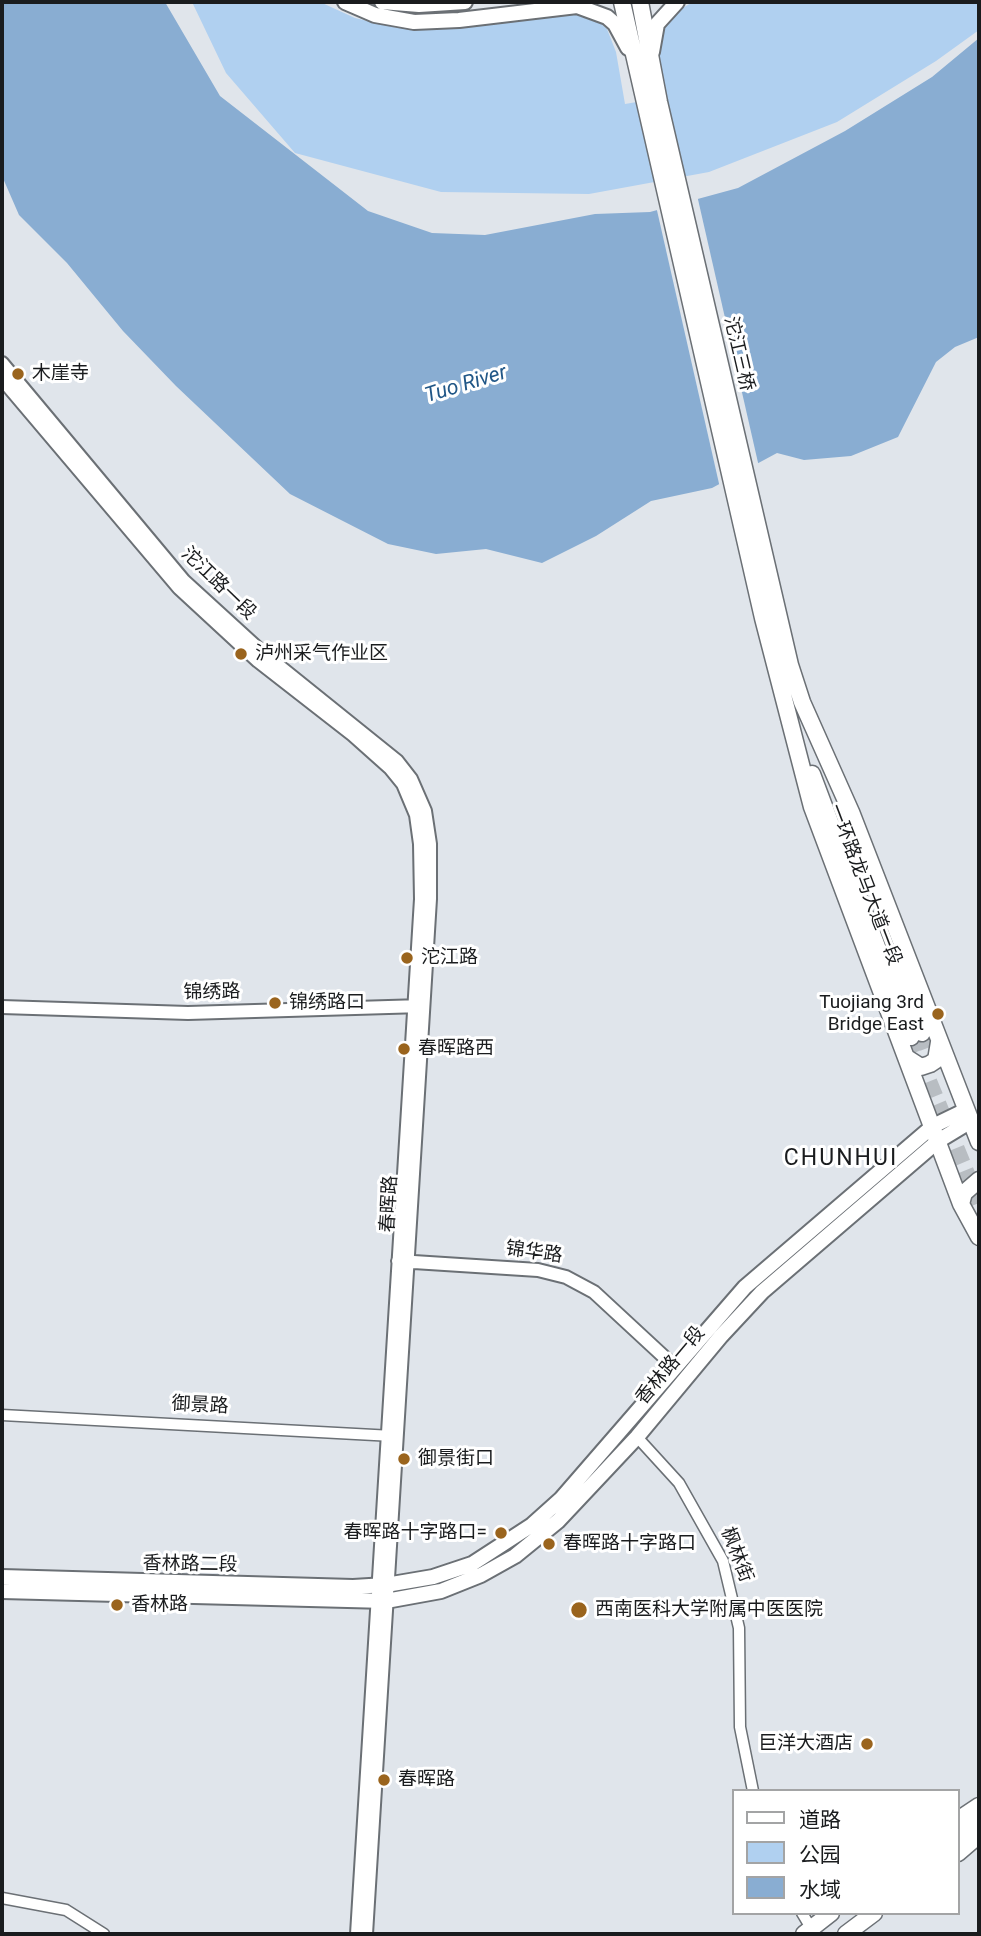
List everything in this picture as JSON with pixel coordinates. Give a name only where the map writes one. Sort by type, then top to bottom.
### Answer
[{"type":"highway","points":[[622,2],[653,104]]},
{"type":"highway","points":[[640,2],[653,104]]},
{"type":"highway","name":"沱江三桥","points":[[653,104],[770,616]]},
{"type":"highway","name":"一环路龙马大道一段","points":[[770,616],[794,703],[811,807],[961,1204],[979,1237]]},
{"type":"highway","points":[[794,703],[917,1035]]},
{"type":"highway","name":"一环路龙马大道一段","points":[[794,703],[851,812],[939,1042],[974,1112],[979,1142]]},
{"type":"highway","points":[[907,1058],[921,1067],[930,1064],[936,1060],[939,1042]]},
{"type":"highway","points":[[961,1204],[964,1193],[979,1180]]},
{"type":"highway","points":[[960,1819],[979,1806]]},
{"type":"highway","points":[[960,1831],[979,1821]]},
{"type":"highway","points":[[960,1853],[979,1835]]},
{"type":"highway","points":[[960,1854],[979,1844]]},
{"type":"highway","points":[[808,1931],[828,1915]]},
{"type":"highway","points":[[846,1934],[871,1915]]},
{"type":"main road","points":[[345,2],[375,15],[415,22],[459,20],[560,6],[577,6],[597,12],[615,24],[623,36],[653,104]]},
{"type":"main road","points":[[382,2],[419,5],[465,2]]},
{"type":"main road","points":[[653,104],[652,39],[663,14],[677,2]]},
{"type":"main road","name":"香林路一段","points":[[381,1593],[472,1564],[532,1525],[589,1469],[745,1287],[935,1133],[974,1112]]},
{"type":"main road","name":"香林路一段","points":[[381,1593],[441,1591],[481,1575],[515,1556],[558,1521],[637,1437],[721,1336],[762,1292],[935,1133]]},
{"type":"main road","name":"香林路二段","points":[[2,1577],[381,1593]]},
{"type":"main road","name":"香林路二段","points":[[2,1591],[381,1593]]},
{"type":"street","name":"沱江路一段","points":[[2,363],[184,581],[264,654],[397,761],[411,779],[420,813]]},
{"type":"street","name":"沱江路一段","points":[[2,379],[179,589],[258,661],[390,768],[403,783],[420,813]]},
{"type":"street","name":"春晖路","points":[[357,1934],[392,1436],[418,1006],[431,871],[420,813]]},
{"type":"street","name":"锦绣路","points":[[2,1007],[188,1013],[418,1006]]},
{"type":"street","name":"锦华路","points":[[401,1263],[538,1269],[566,1277],[594,1292],[673,1369]]},
{"type":"street","name":"御景路","points":[[2,1415],[392,1436]]},
{"type":"street","name":"枫林街","points":[[637,1437],[679,1483],[723,1561],[740,1628],[740,1727],[754,1789]]},
{"type":"street","name":"春晖路","points":[[366,1934],[381,1593]]},
{"type":"street","points":[[2,1898],[66,1910],[104,1934]]},
{"type":"green space","points":[[192,2],[320,2],[355,18],[398,28],[447,29],[571,12],[592,16],[607,29],[616,52],[625,104],[666,97],[657,48],[664,28],[679,10],[693,2],[979,2],[979,30],[936,61],[837,122],[709,172],[589,194],[441,192],[295,153],[226,73]]},
{"type":"water","name":"Tuo River","points":[[2,2],[165,2],[220,96],[368,211],[432,233],[485,235],[595,214],[650,212],[738,188],[845,131],[932,77],[979,38],[979,337],[955,347],[936,362],[898,437],[851,456],[804,460],[777,453],[712,488],[651,501],[596,536],[542,563],[486,549],[436,554],[388,544],[290,494],[176,386],[123,331],[67,263],[19,215],[2,176]]},
{"type":"pier","points":[[697,195],[759,467],[720,488],[656,206]]},
{"type":"tunnel","points":[[922,1033],[936,1069]]},
{"type":"tunnel","points":[[911,1037],[979,1203]]},
{"type":"place","name":"木崖寺","points":[[18,374]]},
{"type":"place","name":"泸州采气作业区","points":[[241,654]]},
{"type":"place","name":"沱江路","points":[[407,958]]},
{"type":"place","name":"锦绣路口","points":[[275,1003]]},
{"type":"place","name":"Tuojiang 3rd Bridge East","points":[[938,1014]]},
{"type":"place","name":"春晖路西","points":[[404,1049]]},
{"type":"place","name":"御景街口","points":[[404,1459]]},
{"type":"place","name":"春晖路十字路口=","points":[[501,1533]]},
{"type":"place","name":"春晖路十字路口","points":[[549,1544]]},
{"type":"place","name":"香林路","points":[[117,1605]]},
{"type":"place","name":"西南医科大学附属中医医院","points":[[579,1610]]},
{"type":"place","name":"巨洋大酒店","points":[[867,1744]]},
{"type":"place","name":"春晖路","points":[[384,1780]]},
{"type":"district","name":"CHUNHUI","points":[[841,1159]]}]
